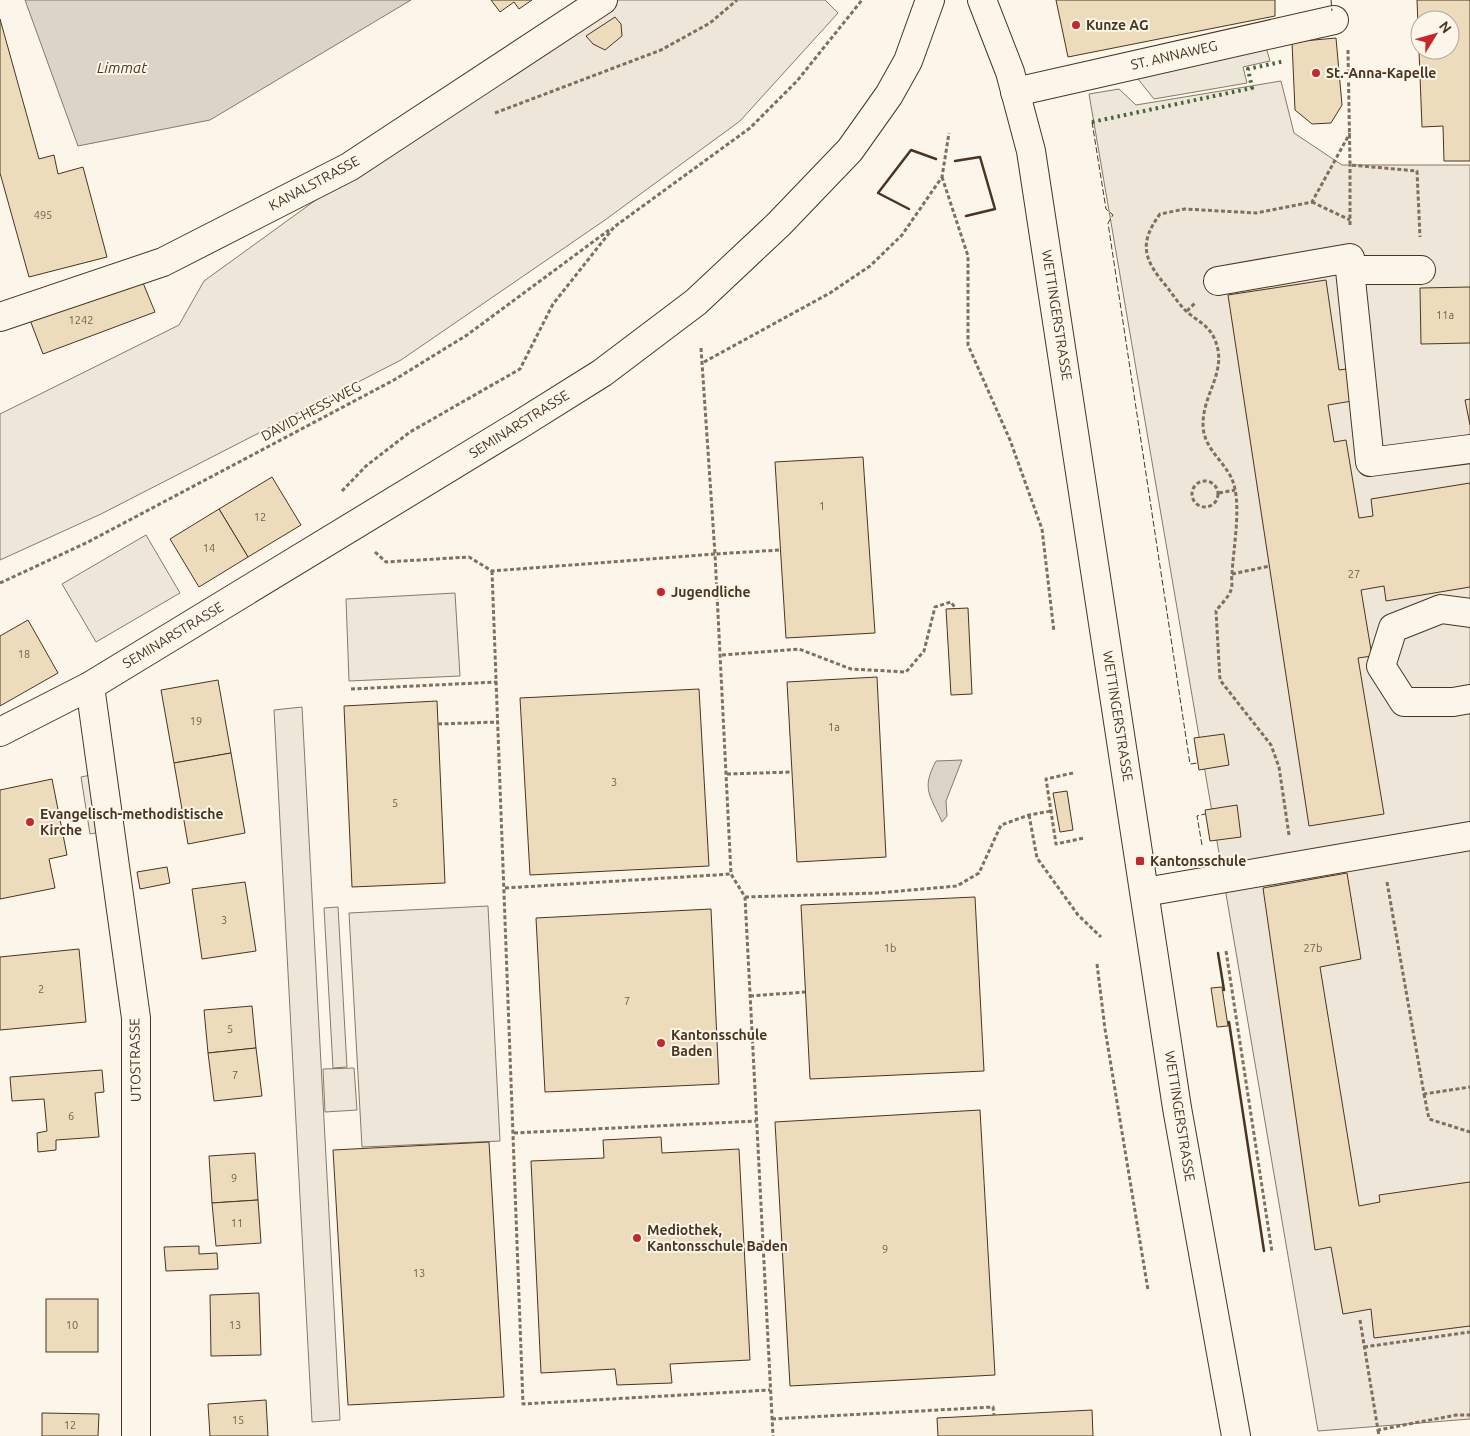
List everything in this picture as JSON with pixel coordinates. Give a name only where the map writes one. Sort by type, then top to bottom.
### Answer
[{"type":"main road","name":"KANALSTRASSE","points":[[0,317],[163,262],[349,167],[603,0]]},
{"type":"main road","name":"SEMINARSTRASSE","points":[[0,732],[90,686],[519,425],[602,373],[696,302],[779,224],[850,150],[889,95],[908,62],[930,0]]},
{"type":"main road","name":"WETTINGERSTRASSE","points":[[982,0],[997,35],[1015,92],[1029,142],[1038,192],[1177,1108],[1236,1436]]},
{"type":"main road","name":"ST. ANNAWEG","points":[[1015,92],[1334,20]]},
{"type":"main road","points":[[1350,264],[1370,462],[1470,449]]},
{"type":"main road","points":[[1218,281],[1350,264],[1421,270]]},
{"type":"main road","points":[[1470,613],[1441,609],[1393,628],[1381,666],[1404,702],[1453,702],[1470,699]]},
{"type":"main road","name":"UTOSTRASSE","points":[[90,686],[136,1018],[136,1436]]},
{"type":"main road","points":[[1145,892],[1470,836]]},
{"type":"path","points":[[494,114],[661,50],[710,23],[737,0]]},
{"type":"path","name":"DAVID-HESS-WEG","points":[[0,582],[88,542],[394,380],[467,335],[750,128],[797,81],[862,0]]},
{"type":"path","points":[[1334,20],[1347,16],[1350,133],[1350,264]]},
{"type":"path","points":[[704,362],[830,293],[870,266],[902,235],[942,178],[949,133]]},
{"type":"path","points":[[1312,202],[1350,133]]},
{"type":"path","points":[[1350,165],[1417,171],[1421,270]]},
{"type":"path","points":[[942,178],[968,256],[968,345],[1010,440],[1042,529],[1054,632]]},
{"type":"path","points":[[1293,866],[1279,767],[1271,744],[1220,680],[1216,611],[1231,590],[1236,537],[1235,490],[1231,477],[1209,448],[1203,425],[1205,407],[1219,371],[1220,357],[1215,340],[1208,327],[1187,311],[1154,271],[1148,260],[1145,242],[1150,227],[1160,214],[1185,209],[1256,213],[1312,202],[1350,220]]},
{"type":"path","points":[[341,493],[366,466],[410,432],[520,369],[553,304],[614,227]]},
{"type":"path","points":[[702,348],[722,655],[732,874],[745,897],[773,1436]]},
{"type":"path","points":[[1207,480],[1215,485],[1219,493],[1217,501],[1211,507],[1202,508],[1196,504],[1192,496],[1192,488],[1198,482],[1207,480]]},
{"type":"path","points":[[1219,493],[1235,490]]},
{"type":"path","points":[[372,550],[386,562],[469,557],[492,571],[780,550]]},
{"type":"path","points":[[1232,574],[1270,566]]},
{"type":"path","points":[[492,571],[514,1133],[522,1404],[770,1390]]},
{"type":"path","points":[[722,655],[799,649],[851,669],[906,672],[924,651],[935,607],[952,602],[956,609]]},
{"type":"path","points":[[351,689],[497,682]]},
{"type":"path","points":[[438,724],[498,722]]},
{"type":"path","points":[[727,774],[792,772]]},
{"type":"path","points":[[1074,773],[1046,779],[1050,811],[1056,844],[1084,838]]},
{"type":"path","points":[[745,897],[877,893],[957,886],[979,873],[1001,825],[1029,815],[1050,811]]},
{"type":"path","points":[[1029,815],[1037,858],[1078,915],[1101,937]]},
{"type":"path","points":[[1381,850],[1428,1119],[1470,1132]]},
{"type":"path","points":[[505,888],[732,874]]},
{"type":"path","points":[[1226,951],[1272,1252]]},
{"type":"path","points":[[1098,964],[1107,1039],[1148,1290]]},
{"type":"path","points":[[750,996],[805,992]]},
{"type":"path","points":[[1424,1094],[1470,1088]]},
{"type":"path","points":[[514,1133],[756,1121]]},
{"type":"path","points":[[1360,1320],[1379,1436]]},
{"type":"path","points":[[1364,1347],[1470,1332]]},
{"type":"path","points":[[772,1419],[993,1407],[994,1415]]},
{"type":"path","points":[[1378,1430],[1456,1415],[1470,1415]]},
{"type":"shaded area","points":[[577,0],[825,0],[838,13],[740,121],[605,220],[401,360],[101,514],[0,560],[0,414],[179,325],[204,281],[407,134]]},
{"type":"shaded area","points":[[1266,47],[1270,61],[1243,67],[1247,83],[1154,99],[1134,74]]},
{"type":"shaded area","points":[[1281,81],[1294,133],[1342,165],[1470,165],[1470,1419],[1318,1431],[1089,94],[1119,89],[1136,105]]},
{"type":"shaded area","points":[[146,535],[180,593],[96,642],[62,584]]},
{"type":"shaded area","points":[[455,593],[460,676],[349,681],[346,599]]},
{"type":"shaded area","points":[[302,707],[340,1420],[312,1422],[274,710]]},
{"type":"shaded area","points":[[91,775],[101,832],[90,834],[81,777]]},
{"type":"shaded area","points":[[488,906],[500,1141],[362,1147],[349,913]]},
{"type":"shaded area","points":[[338,907],[347,1067],[333,1068],[324,908]]},
{"type":"shaded area","points":[[354,1068],[357,1110],[325,1112],[323,1069]]},
{"type":"water","name":"Limmat","points":[[25,0],[411,0],[210,120],[78,146]]},
{"type":"water","points":[[962,760],[946,801],[947,816],[942,822],[929,792],[928,785],[931,771],[936,761]]},
{"type":"building","points":[[491,0],[532,0],[519,9],[514,2],[500,12]]},
{"type":"building","points":[[1056,0],[1275,0],[1275,16],[1068,57]]},
{"type":"building","points":[[1417,0],[1470,0],[1470,161],[1444,161],[1443,126],[1422,127],[1419,60],[1460,60],[1460,10],[1417,10]]},
{"type":"building","points":[[615,17],[621,24],[622,36],[605,50],[593,44],[586,36]]},
{"type":"building","points":[[0,19],[39,159],[54,155],[58,174],[83,167],[107,257],[29,277],[0,173]]},
{"type":"building","name":"St.-Anna-Kapelle","points":[[1336,38],[1342,105],[1331,123],[1312,124],[1295,110],[1292,42]]},
{"type":"building","points":[[141,278],[155,312],[43,354],[30,320]]},
{"type":"building","points":[[1326,280],[1339,370],[1346,369],[1352,401],[1328,405],[1334,442],[1346,440],[1359,518],[1373,516],[1371,499],[1470,483],[1470,587],[1386,601],[1384,586],[1361,590],[1372,656],[1358,658],[1384,814],[1309,826],[1228,295]]},
{"type":"building","points":[[1470,287],[1470,343],[1421,344],[1420,288]]},
{"type":"building","points":[[1470,399],[1470,425],[1465,400]]},
{"type":"building","points":[[863,457],[875,633],[786,638],[775,462]]},
{"type":"building","points":[[272,477],[301,525],[248,557],[219,509]]},
{"type":"building","points":[[219,509],[248,557],[199,587],[170,539]]},
{"type":"building","points":[[968,608],[972,694],[951,695],[946,609]]},
{"type":"building","points":[[28,620],[58,673],[0,706],[0,636]]},
{"type":"building","points":[[877,677],[886,857],[797,862],[787,682]]},
{"type":"building","points":[[218,680],[231,753],[174,763],[161,690]]},
{"type":"building","points":[[699,689],[709,866],[530,875],[520,698]]},
{"type":"building","points":[[437,701],[445,883],[352,887],[344,706]]},
{"type":"building","points":[[1224,734],[1229,765],[1199,770],[1194,738]]},
{"type":"building","points":[[231,753],[245,833],[188,844],[174,763]]},
{"type":"building","name":"Evangelisch-methodistische Kirche","points":[[52,779],[67,855],[49,859],[55,888],[0,899],[0,790]]},
{"type":"building","points":[[1067,791],[1073,830],[1060,832],[1053,793]]},
{"type":"building","points":[[1237,805],[1241,837],[1210,841],[1205,810]]},
{"type":"building","points":[[167,867],[170,883],[140,889],[137,872]]},
{"type":"building","points":[[1347,873],[1361,959],[1320,967],[1359,1206],[1380,1202],[1379,1195],[1470,1182],[1470,1326],[1374,1338],[1371,1309],[1343,1314],[1331,1247],[1315,1250],[1263,888]]},
{"type":"building","points":[[245,882],[256,951],[202,959],[192,889]]},
{"type":"building","points":[[975,897],[984,1071],[810,1079],[801,905]]},
{"type":"building","points":[[711,909],[719,1084],[545,1092],[536,918]]},
{"type":"building","points":[[79,949],[86,1022],[0,1030],[0,957]]},
{"type":"building","points":[[1222,987],[1228,1026],[1217,1027],[1211,988]]},
{"type":"building","points":[[252,1006],[256,1048],[208,1053],[204,1010]]},
{"type":"building","points":[[256,1048],[262,1096],[214,1101],[208,1053]]},
{"type":"building","points":[[102,1070],[104,1092],[95,1093],[99,1137],[56,1140],[56,1150],[38,1152],[37,1133],[47,1131],[44,1099],[12,1101],[10,1077]]},
{"type":"building","points":[[980,1110],[995,1375],[790,1386],[775,1122]]},
{"type":"building","points":[[661,1137],[662,1153],[739,1149],[750,1360],[670,1364],[672,1383],[617,1385],[615,1369],[541,1373],[531,1161],[604,1158],[603,1140]]},
{"type":"building","points":[[489,1142],[504,1397],[348,1405],[333,1150]]},
{"type":"building","points":[[255,1153],[258,1200],[212,1203],[209,1156]]},
{"type":"building","points":[[258,1200],[261,1243],[216,1246],[212,1203]]},
{"type":"building","points":[[199,1246],[199,1254],[217,1253],[218,1269],[166,1271],[164,1247]]},
{"type":"building","points":[[259,1293],[261,1355],[211,1356],[210,1295]]},
{"type":"building","points":[[46,1299],[98,1299],[98,1352],[46,1352]]},
{"type":"building","points":[[266,1400],[268,1436],[210,1436],[208,1404]]},
{"type":"building","points":[[1092,1410],[1093,1436],[938,1436],[937,1418]]},
{"type":"building","points":[[42,1413],[99,1414],[98,1436],[42,1436]]},
{"type":"hedge","points":[[1092,122],[1252,88],[1248,69],[1285,61]]},
{"type":"fence","points":[[1331,0],[1332,11]]},
{"type":"fence","points":[[1092,122],[1106,209],[1113,215],[1108,223],[1190,764],[1198,763]]},
{"type":"fence","points":[[1202,845],[1197,816],[1205,814]]},
{"type":"wall","points":[[909,209],[878,193],[911,150],[936,159]]},
{"type":"wall","points":[[955,161],[980,157],[995,209],[966,216]]},
{"type":"wall","points":[[1218,953],[1224,990]]},
{"type":"wall","points":[[1229,1022],[1264,1251]]},
{"type":"place","name":"Kunze AG","points":[[1076,25]]},
{"type":"place","name":"St.-Anna-Kapelle","points":[[1316,73]]},
{"type":"place","name":"Jugendliche","points":[[661,592]]},
{"type":"place","name":"Evangelisch-methodistische Kirche","points":[[30,822]]},
{"type":"place","name":"Kantonsschule","points":[[1140,861]]},
{"type":"place","name":"Kantonsschule Baden","points":[[661,1043]]},
{"type":"place","name":"Mediothek, Kantonsschule Baden","points":[[637,1238]]}]
